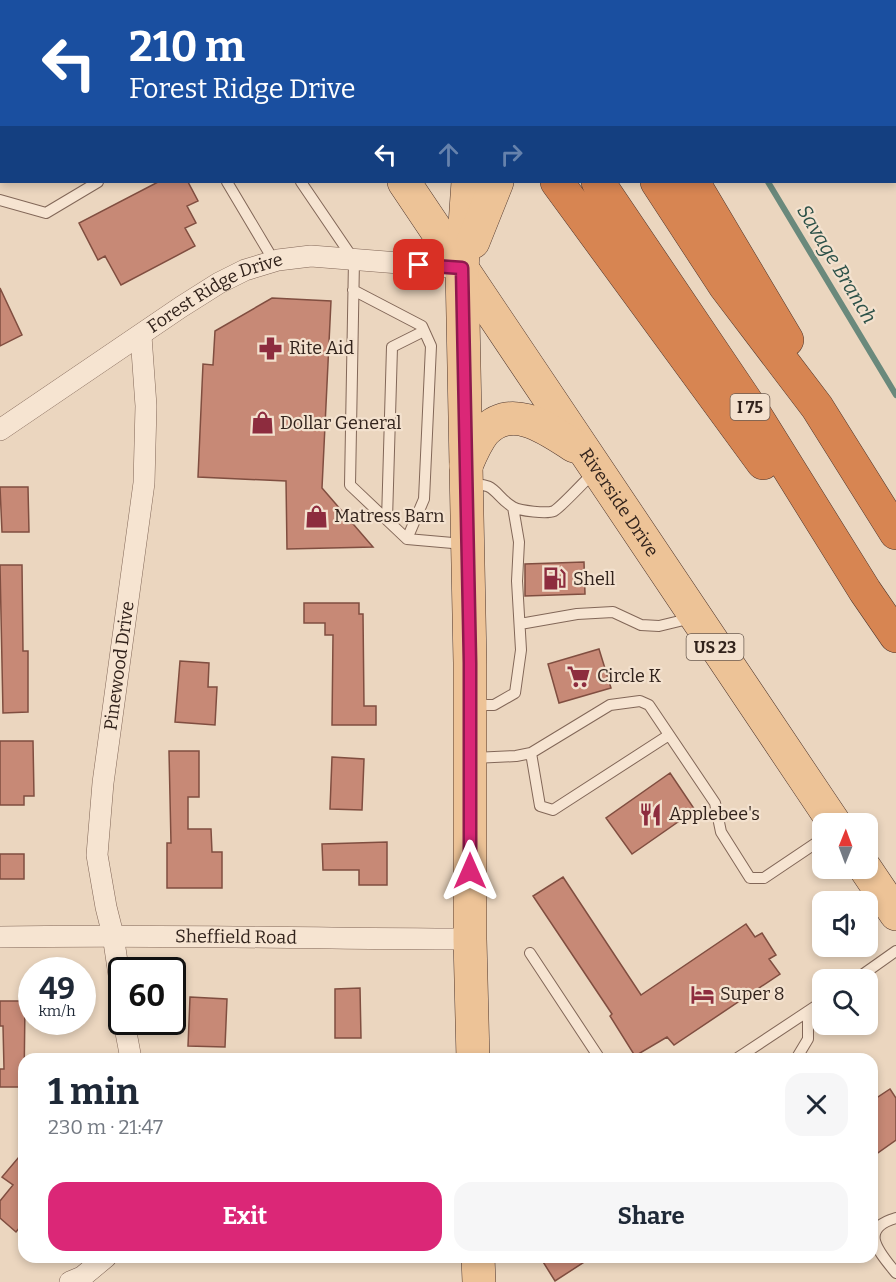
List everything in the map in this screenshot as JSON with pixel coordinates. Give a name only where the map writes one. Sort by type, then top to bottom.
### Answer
[{"type":"highway","points":[[557,183],[760,460],[865,591]]},
{"type":"highway","name":"I 75","points":[[599,183],[756,416],[865,591],[896,636]]},
{"type":"highway","points":[[658,183],[725,286],[817,407],[896,533]]},
{"type":"highway","points":[[694,183],[781,328],[817,407]]},
{"type":"main road","name":"Riverside Drive","points":[[405,183],[828,813]]},
{"type":"main road","points":[[468,183],[462,268],[468,544],[473,1053]]},
{"type":"main road","points":[[462,268],[497,183]]},
{"type":"main road","points":[[466,476],[477,442],[485,431],[497,423],[510,419],[524,419],[537,423],[590,461]]},
{"type":"main road","points":[[872,879],[896,914]]},
{"type":"main road","points":[[478,1263],[479,1282]]},
{"type":"street","name":"Forest Ridge Drive","points":[[0,430],[219,283],[246,270],[274,261],[311,256],[462,268]]},
{"type":"street","name":"Pinewood Drive","points":[[116,957],[97,855],[103,783],[144,483],[146,406],[141,336]]},
{"type":"street","name":"Sheffield Road","points":[[0,937],[113,935],[301,939],[470,939]]},
{"type":"street","points":[[126,1035],[130,1053]]},
{"type":"street","points":[[70,1282],[82,1277],[99,1263]]},
{"type":"lane","points":[[0,200],[46,213],[97,183]]},
{"type":"lane","points":[[228,183],[274,261]]},
{"type":"lane","points":[[303,183],[354,260],[350,485],[407,539],[468,544]]},
{"type":"lane","points":[[353,290],[422,326],[431,346],[424,499],[407,539]]},
{"type":"lane","points":[[387,519],[392,347],[424,332]]},
{"type":"lane","points":[[466,476],[493,488],[513,507],[537,512],[554,511],[590,461]]},
{"type":"lane","points":[[470,705],[494,705],[515,693],[521,651],[517,581],[519,542],[513,507]]},
{"type":"lane","points":[[520,624],[613,612],[641,625],[659,626],[696,618]]},
{"type":"lane","points":[[470,758],[531,753],[610,705],[640,701],[649,705],[715,803],[720,832],[750,878],[764,878],[812,846]]},
{"type":"lane","points":[[531,753],[540,806],[553,810],[669,735]]},
{"type":"lane","points":[[871,969],[896,951]]},
{"type":"lane","points":[[530,953],[596,1053]]},
{"type":"lane","points":[[745,1053],[812,1009]]},
{"type":"lane","points":[[800,1053],[808,1039],[808,1012]]},
{"type":"lane","points":[[878,1229],[882,1222],[896,1218]]},
{"type":"lane","points":[[878,1250],[896,1274]]},
{"type":"building","points":[[156,183],[189,183],[198,201],[187,206],[196,223],[185,228],[195,246],[121,285],[105,256],[98,260],[79,223]]},
{"type":"building","points":[[0,288],[22,335],[0,346]]},
{"type":"building","points":[[272,298],[331,301],[322,488],[373,547],[287,549],[286,481],[198,477],[203,364],[213,365],[215,331]]},
{"type":"building","points":[[0,487],[28,487],[29,532],[2,532]]},
{"type":"building","points":[[584,562],[585,594],[525,596],[525,564]]},
{"type":"building","points":[[0,565],[22,565],[23,651],[28,651],[28,712],[3,713]]},
{"type":"building","points":[[304,603],[359,603],[359,614],[363,614],[364,706],[376,706],[376,725],[332,725],[333,635],[325,635],[325,623],[304,623]]},
{"type":"building","name":"Circle K","points":[[599,649],[611,688],[559,703],[548,664]]},
{"type":"building","points":[[180,661],[209,663],[208,687],[217,687],[215,725],[175,722]]},
{"type":"building","points":[[0,741],[33,741],[34,796],[24,796],[24,805],[0,805]]},
{"type":"building","points":[[169,751],[199,751],[199,797],[188,797],[188,829],[211,829],[212,852],[222,852],[222,888],[167,888],[167,843],[171,843]]},
{"type":"building","points":[[332,757],[364,759],[362,810],[330,809]]},
{"type":"building","name":"Applebee's","points":[[670,773],[695,810],[632,854],[606,818]]},
{"type":"building","points":[[387,842],[387,885],[359,885],[359,870],[323,870],[322,844]]},
{"type":"building","points":[[0,854],[24,854],[24,879],[0,879]]},
{"type":"building","points":[[563,877],[641,995],[746,924],[755,937],[762,933],[776,955],[769,959],[780,974],[674,1045],[667,1037],[640,1053],[633,1053],[610,1016],[612,1014],[533,896]]},
{"type":"building","points":[[360,988],[361,1038],[335,1038],[335,989]]},
{"type":"building","points":[[190,997],[227,999],[225,1047],[188,1046]]},
{"type":"building","points":[[0,1001],[18,1001],[18,1035],[25,1035],[24,1053],[18,1053],[18,1087],[0,1087],[0,1069],[4,1069],[3,1026],[0,1026]]},
{"type":"building","points":[[890,1089],[896,1098],[896,1140],[878,1153],[878,1097]]},
{"type":"building","points":[[18,1158],[18,1230],[16,1232],[0,1218],[0,1201],[13,1185],[2,1177]]},
{"type":"building","points":[[544,1263],[583,1263],[555,1281]]},
{"type":"waterway","name":"Savage Branch","points":[[769,183],[896,395]]},
{"type":"place","name":"Rite Aid","points":[[271,348]]},
{"type":"place","name":"Dollar General","points":[[262,423]]},
{"type":"place","name":"Matress Barn","points":[[316,516]]},
{"type":"place","name":"Shell","points":[[555,579]]},
{"type":"place","name":"Circle K","points":[[579,676]]},
{"type":"place","name":"Applebee's","points":[[651,814]]},
{"type":"place","name":"Super 8","points":[[702,994]]},
{"type":"route","points":[[419,265],[462,268],[470,663],[470,871]]}]
